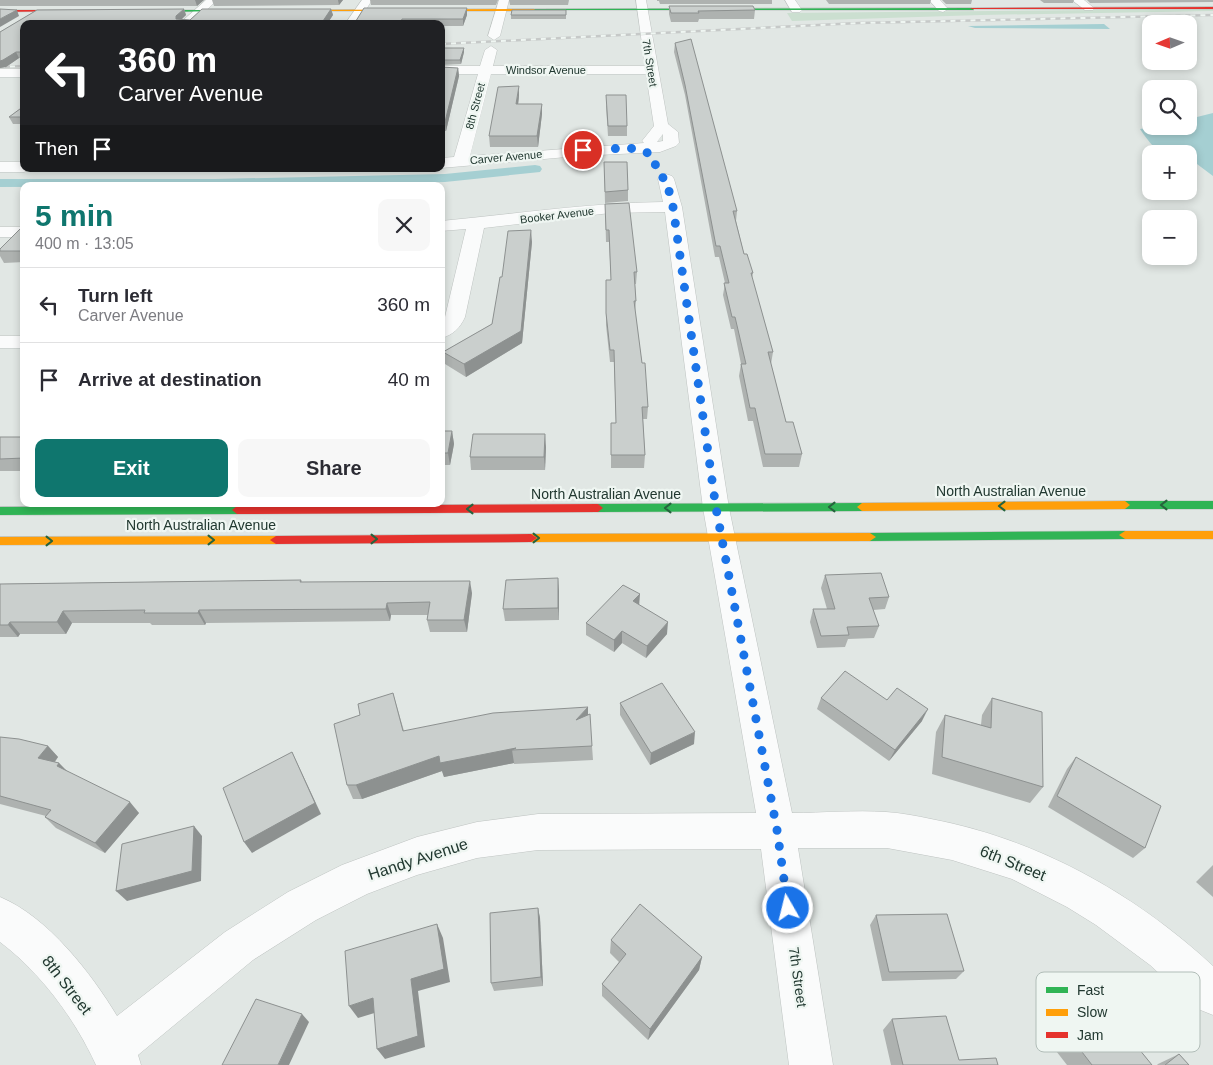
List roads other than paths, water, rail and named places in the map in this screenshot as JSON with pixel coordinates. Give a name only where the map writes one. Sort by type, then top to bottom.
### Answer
[{"type":"street","points":[[189,20],[212,0]]},
{"type":"street","points":[[354,20],[367,0]]},
{"type":"street","points":[[934,0],[943,9]]},
{"type":"street","points":[[1077,0],[1089,8]]},
{"type":"street","points":[[280,11],[360,11],[503,5],[793,5],[943,9],[1213,8]]},
{"type":"street","name":"8th Street","points":[[460,162],[503,5]]},
{"type":"street","name":"7th Street","points":[[641,5],[650,70],[661,126],[671,132],[671,144],[664,163],[673,207],[719,523],[777,830],[811,1065]]},
{"type":"street","points":[[0,11],[84,11]]},
{"type":"street","points":[[22,20],[37,11]]},
{"type":"street","points":[[131,11],[244,11]]},
{"type":"street","points":[[16,24],[20,22]]},
{"type":"street","name":"Windsor Avenue","points":[[445,70],[650,70]]},
{"type":"street","points":[[0,73],[20,73]]},
{"type":"street","points":[[630,148],[650,140],[661,126]]},
{"type":"street","points":[[630,148],[652,154],[664,163]]},
{"type":"street","name":"Carver Avenue","points":[[445,163],[583,150],[630,148]]},
{"type":"street","points":[[0,167],[20,166]]},
{"type":"street","name":"Booker Avenue","points":[[445,226],[476,224],[610,208],[673,207]]},
{"type":"street","points":[[445,329],[455,317],[476,224]]},
{"type":"street","points":[[0,232],[20,232]]},
{"type":"street","points":[[0,342],[20,342]]},
{"type":"street","name":"North Australian Avenue","points":[[0,541],[719,523],[1213,505]]},
{"type":"street","name":"North Australian Avenue","points":[[0,511],[719,523],[1213,535]]},
{"type":"street","name":"6th Street","points":[[777,830],[887,830],[939,838],[992,852],[1046,875],[1101,906],[1156,945],[1187,972]]},
{"type":"street","name":"Handy Avenue","points":[[115,1056],[239,946],[302,906],[356,879],[417,856],[477,840],[538,832],[777,830]]},
{"type":"street","name":"8th Street","points":[[0,917],[43,953],[74,989],[115,1056]]},
{"type":"street","name":"6th Street","points":[[1200,983],[1213,994]]},
{"type":"water","points":[[1104,24],[1110,29],[975,28],[968,26]]},
{"type":"water","points":[[1213,113],[1213,176],[1197,164],[1197,145],[1153,145],[1145,135],[1197,135],[1197,117]]},
{"type":"waterway","points":[[261,182],[445,178],[535,169]]},
{"type":"waterway","points":[[0,183],[20,183]]},
{"type":"railway","points":[[445,44],[859,23],[1213,15]]},
{"type":"railway","points":[[0,67],[20,66]]}]
